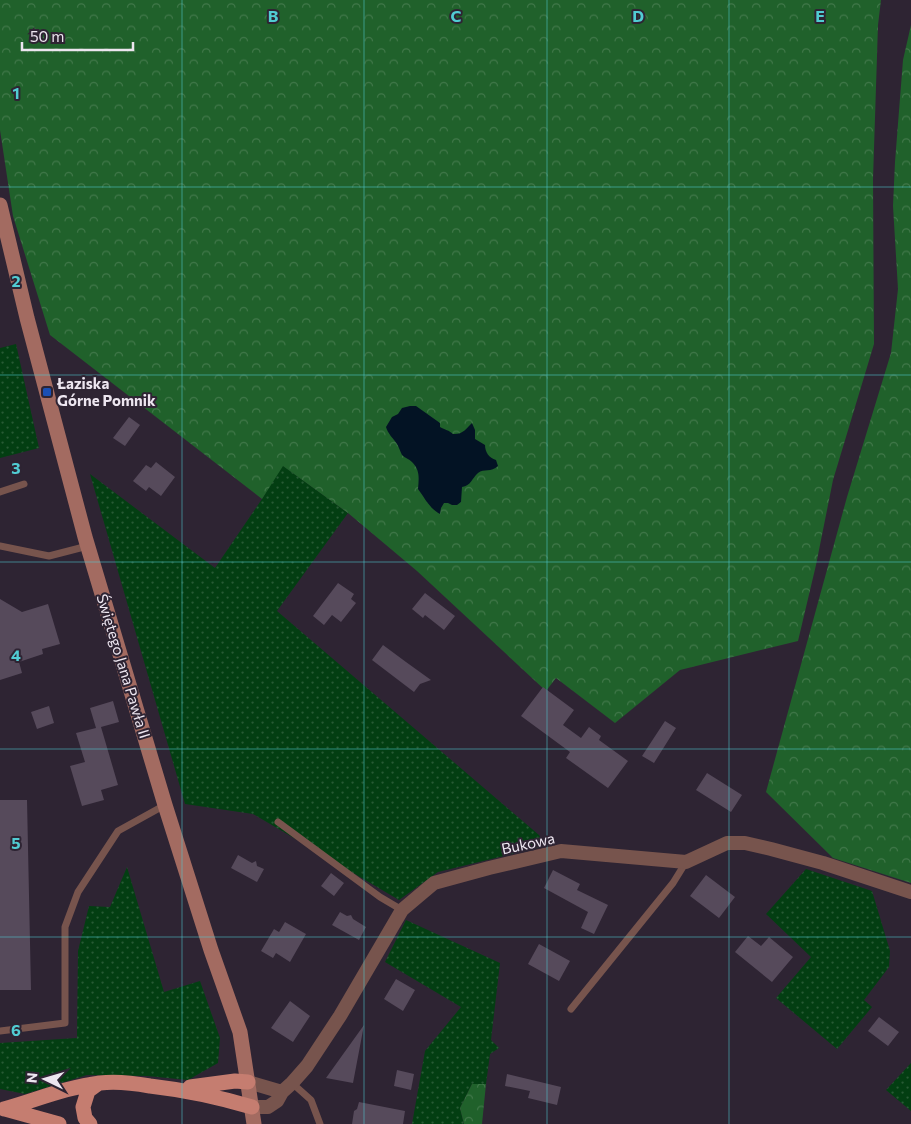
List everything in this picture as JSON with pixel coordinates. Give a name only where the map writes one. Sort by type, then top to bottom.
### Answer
[{"type":"main road","points":[[176,1089],[234,1081],[248,1082]]},
{"type":"main road","points":[[2,1108],[99,1083],[123,1082],[176,1089],[252,1107]]},
{"type":"main road","points":[[90,1124],[83,1107],[88,1092],[99,1083]]},
{"type":"main road","points":[[2,1108],[59,1124]]},
{"type":"street","name":"Świętego Jana Pawła II","points":[[0,205],[27,318],[87,544],[211,950],[240,1032],[254,1124]]},
{"type":"street","name":"Bukowa","points":[[252,1107],[268,1107],[277,1101],[307,1066],[340,1016],[402,910],[434,883],[561,851],[686,862],[727,843],[745,843],[771,848],[823,863],[911,892]]},
{"type":"street","points":[[248,1082],[287,1088]]},
{"type":"lane","points":[[0,492],[24,484]]},
{"type":"lane","points":[[0,546],[49,556],[80,548],[87,544]]},
{"type":"lane","points":[[0,1031],[65,1023],[65,927],[78,892],[118,831],[166,805]]},
{"type":"lane","points":[[278,822],[380,897],[402,910]]},
{"type":"lane","points":[[571,1009],[673,883],[686,862]]},
{"type":"lane","points":[[287,1088],[311,1100],[320,1124]]},
{"type":"green space","points":[[0,0],[881,0],[878,25],[873,179],[874,344],[833,480],[798,641],[680,670],[615,723],[556,678],[546,691],[417,571],[348,513],[283,466],[262,499],[50,335],[13,216],[0,130]]},
{"type":"green space","points":[[911,25],[911,883],[833,858],[766,792],[847,497],[891,353],[898,289],[893,206],[895,162],[903,60]]},
{"type":"green space","points":[[16,344],[39,448],[0,458],[0,348]]},
{"type":"green space","points":[[282,465],[348,513],[277,611],[539,835],[545,846],[438,872],[399,900],[253,814],[185,804],[90,474],[215,568],[262,499]]},
{"type":"green space","points":[[127,867],[164,992],[200,981],[220,1038],[218,1063],[188,1080],[147,1076],[87,1075],[25,1094],[0,1089],[0,1043],[77,1038],[78,951],[89,906],[110,907]]},
{"type":"green space","points":[[806,869],[872,891],[890,951],[889,967],[864,1000],[872,1007],[837,1049],[776,998],[811,957],[766,914]]},
{"type":"green space","points":[[406,920],[500,963],[491,1040],[499,1048],[490,1054],[486,1084],[472,1084],[460,1108],[464,1124],[412,1124],[425,1051],[461,1007],[385,962]]},
{"type":"green space","points":[[911,1063],[911,1111],[886,1090]]},
{"type":"green space","points":[[472,1084],[486,1084],[482,1124],[464,1124],[460,1108]]},
{"type":"water","points":[[416,406],[440,423],[440,427],[453,434],[461,433],[472,423],[475,430],[475,439],[485,445],[488,454],[496,460],[498,466],[478,473],[469,483],[462,487],[461,502],[457,505],[444,503],[440,514],[430,506],[418,489],[418,471],[412,462],[402,455],[386,427],[392,417],[398,414],[402,408]]},
{"type":"building","points":[[129,417],[140,425],[125,446],[113,438]]},
{"type":"building","points":[[156,462],[175,477],[161,496],[149,487],[146,491],[133,481],[146,465],[151,468]]},
{"type":"building","points":[[338,583],[354,594],[351,599],[356,603],[341,622],[332,615],[324,625],[313,616]]},
{"type":"building","points":[[425,593],[455,616],[444,630],[425,615],[423,618],[412,609]]},
{"type":"building","points":[[0,599],[22,612],[48,604],[60,644],[42,649],[43,654],[19,662],[22,673],[0,680]]},
{"type":"building","points":[[383,645],[431,680],[420,684],[414,692],[372,660]]},
{"type":"building","points":[[543,687],[574,710],[563,725],[581,738],[589,727],[601,736],[599,740],[628,761],[608,788],[566,758],[570,752],[521,716]]},
{"type":"building","points":[[113,701],[119,722],[101,727],[118,785],[101,790],[104,800],[82,806],[70,766],[85,762],[76,733],[96,728],[90,708]]},
{"type":"building","points":[[49,706],[54,723],[37,729],[31,712]]},
{"type":"building","points":[[665,721],[676,728],[654,763],[642,756]]},
{"type":"building","points":[[707,773],[742,795],[731,812],[696,790]]},
{"type":"building","points":[[0,800],[27,800],[31,990],[0,990]]},
{"type":"building","points":[[238,855],[252,863],[256,861],[257,866],[264,869],[257,882],[231,868]]},
{"type":"building","points":[[553,870],[580,884],[577,890],[608,905],[594,934],[581,928],[588,912],[544,888]]},
{"type":"building","points":[[331,873],[344,883],[334,896],[321,886]]},
{"type":"building","points":[[706,875],[735,897],[719,918],[690,896]]},
{"type":"building","points":[[340,912],[347,916],[351,915],[353,919],[366,927],[359,940],[332,925]]},
{"type":"building","points":[[285,922],[306,934],[290,962],[276,953],[273,958],[261,951],[274,929],[279,932]]},
{"type":"building","points":[[748,936],[761,946],[769,937],[793,957],[772,982],[735,952]]},
{"type":"building","points":[[539,944],[570,961],[559,981],[528,964]]},
{"type":"building","points":[[396,979],[415,990],[403,1011],[384,999]]},
{"type":"building","points":[[290,1001],[310,1016],[293,1042],[271,1028]]},
{"type":"building","points":[[879,1017],[899,1032],[888,1046],[868,1031]]},
{"type":"building","points":[[364,1025],[353,1083],[326,1078]]},
{"type":"building","points":[[397,1070],[414,1074],[411,1090],[394,1086]]},
{"type":"building","points":[[507,1074],[561,1087],[557,1105],[528,1098],[530,1091],[505,1086]]},
{"type":"building","points":[[359,1102],[405,1111],[403,1124],[352,1124],[354,1111],[357,1109]]},
{"type":"place","name":"Łaziska Górne Pomnik","points":[[47,392]]}]
